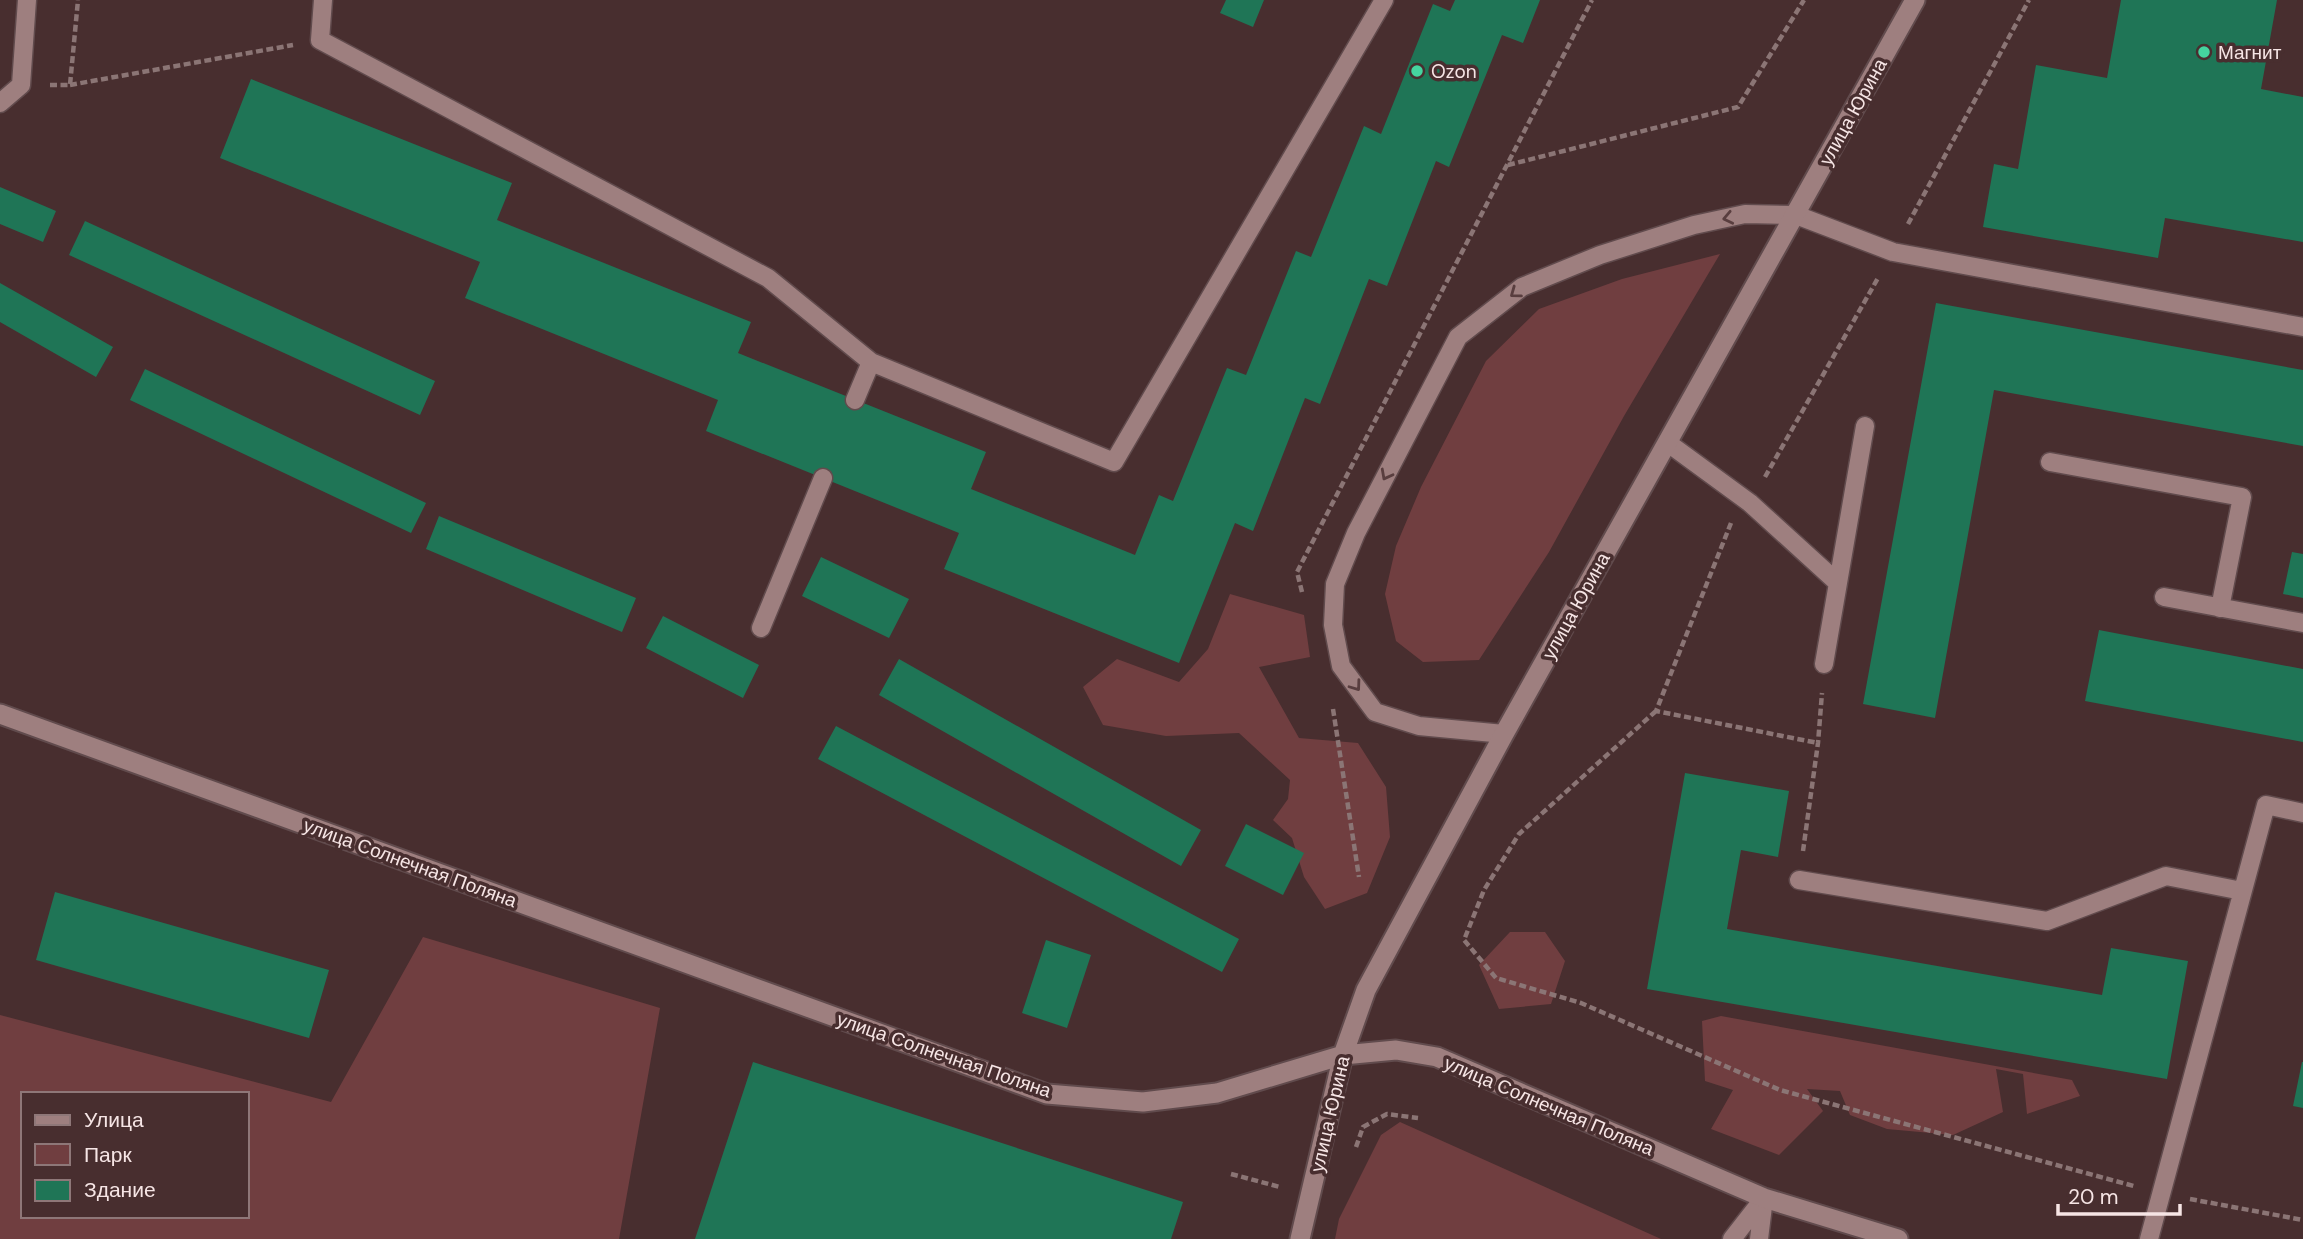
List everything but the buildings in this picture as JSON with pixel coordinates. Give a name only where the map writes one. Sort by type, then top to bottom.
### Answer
[{"type":"street","name":"улица Юрина","points":[[1300,1239],[1343,1055],[1366,990],[1504,734],[1915,0]]},
{"type":"street","name":"улица Солнечная Поляна","points":[[0,714],[1047,1094],[1143,1102],[1217,1093],[1343,1055],[1396,1050],[1437,1058],[1764,1198],[1898,1239]]},
{"type":"lane","points":[[0,103],[21,85],[27,0]]},
{"type":"lane","points":[[323,0],[320,40],[768,278],[871,362],[1114,462],[1384,0]]},
{"type":"lane","points":[[1504,734],[1419,726],[1375,712],[1341,666],[1333,625],[1335,584],[1356,533],[1458,337],[1522,287],[1600,255],[1694,225],[1745,214],[1796,215],[1893,252],[2303,327]]},
{"type":"lane","points":[[855,400],[871,362]]},
{"type":"lane","points":[[1824,664],[1865,426]]},
{"type":"lane","points":[[1668,443],[1750,503],[1838,583]]},
{"type":"lane","points":[[2050,463],[2242,496],[2220,608]]},
{"type":"lane","points":[[761,628],[823,478]]},
{"type":"lane","points":[[2164,597],[2303,623]]},
{"type":"lane","points":[[2149,1239],[2266,805],[2303,813]]},
{"type":"lane","points":[[1798,880],[2047,921],[2166,876],[2242,891]]},
{"type":"lane","points":[[1732,1239],[1764,1198]]},
{"type":"lane","points":[[1759,1239],[1764,1198]]},
{"type":"path","points":[[70,85],[78,0]]},
{"type":"path","points":[[1304,598],[1297,572],[1592,0]]},
{"type":"path","points":[[1507,165],[1738,107],[1804,0]]},
{"type":"path","points":[[21,85],[70,85],[320,40]]},
{"type":"path","points":[[1718,553],[1656,711],[1519,834],[1484,890],[1464,940],[1496,978],[1581,1003],[1780,1090],[2163,1194],[2303,1220]]},
{"type":"path","points":[[1798,880],[1818,743],[1824,664]]},
{"type":"path","points":[[1332,703],[1359,877]]},
{"type":"path","points":[[1656,711],[1818,743]]},
{"type":"green space","points":[[1720,254],[1624,416],[1549,552],[1479,660],[1423,662],[1396,641],[1385,594],[1396,546],[1421,487],[1486,361],[1539,309],[1622,279]]},
{"type":"green space","points":[[1230,594],[1304,615],[1310,657],[1259,667],[1299,738],[1358,743],[1386,787],[1390,837],[1367,893],[1325,909],[1304,877],[1292,838],[1273,820],[1288,799],[1290,780],[1239,733],[1166,736],[1103,725],[1083,687],[1117,659],[1179,682],[1208,649]]},
{"type":"green space","points":[[1510,932],[1545,932],[1565,961],[1551,1004],[1499,1009],[1479,965]]},
{"type":"green space","points":[[423,937],[660,1008],[619,1239],[0,1239],[0,1015],[331,1102]]},
{"type":"green space","points":[[1721,1016],[2072,1080],[2080,1096],[2027,1114],[2023,1074],[1996,1069],[2003,1112],[1953,1135],[1887,1129],[1850,1115],[1840,1091],[1807,1089],[1823,1111],[1779,1155],[1711,1129],[1733,1090],[1705,1081],[1702,1021]]},
{"type":"green space","points":[[1400,1122],[1661,1239],[1335,1239],[1339,1219],[1381,1135]]},
{"type":"place","name":"Магнит","points":[[2204,52]]},
{"type":"place","name":"Ozon","points":[[1417,71]]}]
